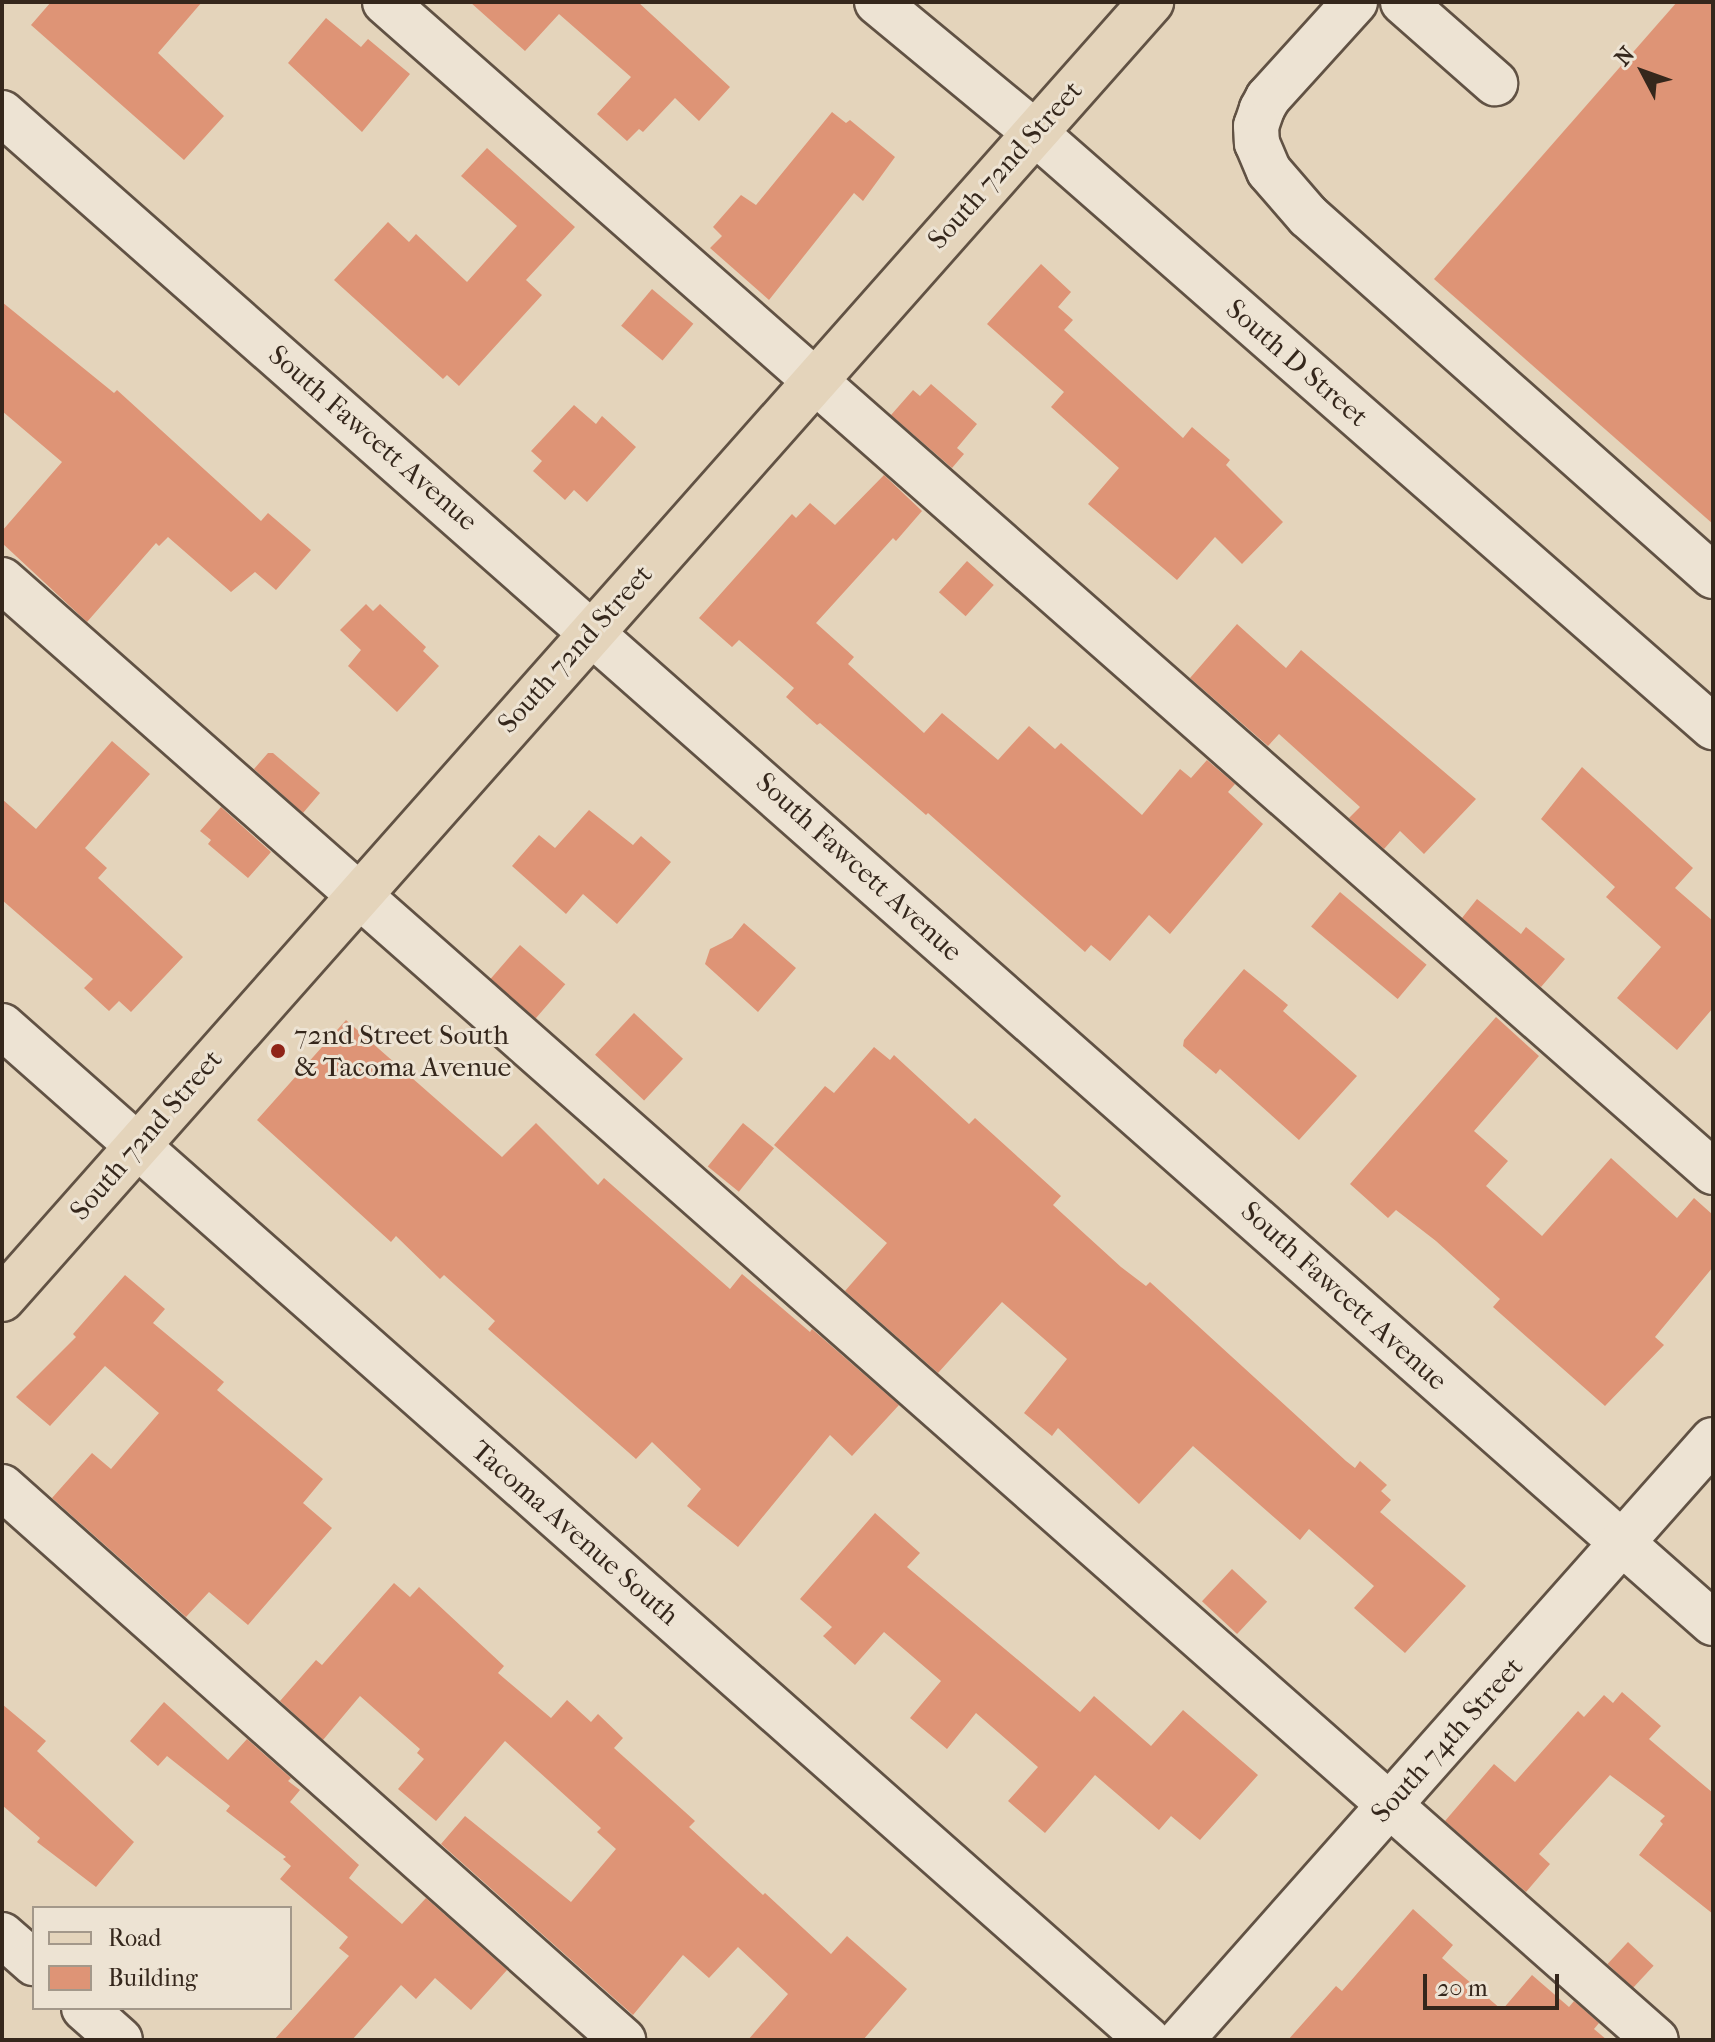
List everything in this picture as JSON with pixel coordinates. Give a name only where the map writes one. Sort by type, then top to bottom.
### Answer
[{"type":"main road","name":"South 72nd Street","points":[[2,1299],[1151,2]]},
{"type":"street","points":[[385,2],[1713,1172]]},
{"type":"street","name":"South D Street","points":[[877,2],[1034,132],[1713,727]]},
{"type":"street","points":[[1355,2],[1268,98],[1262,109],[1256,126],[1257,143],[1269,171],[1308,216],[1713,576]]},
{"type":"street","points":[[1403,2],[1495,83]]},
{"type":"street","name":"South Fawcett Avenue","points":[[2,113],[592,630],[1713,1623]]},
{"type":"street","points":[[2,580],[1656,2040]]},
{"type":"street","name":"Tacoma Avenue South","points":[[2,1026],[1148,2040]]},
{"type":"street","name":"South 74th Street","points":[[1181,2040],[1713,1440]]},
{"type":"street","points":[[2,1487],[623,2040]]},
{"type":"street","points":[[2,1935],[32,1961]]},
{"type":"street","points":[[86,2010],[120,2040]]},
{"type":"building","points":[[51,2],[202,2],[158,53],[224,116],[184,160],[31,25]]},
{"type":"building","points":[[470,2],[638,2],[730,87],[699,121],[675,98],[643,132],[639,129],[627,141],[597,114],[631,77],[559,14],[525,51]]},
{"type":"building","points":[[1677,2],[1713,2],[1713,524],[1434,279]]},
{"type":"building","points":[[326,18],[361,47],[368,39],[410,74],[362,132],[288,63]]},
{"type":"building","points":[[832,112],[846,123],[850,120],[895,157],[863,201],[854,193],[769,300],[710,248],[722,236],[713,227],[741,195],[756,205]]},
{"type":"building","points":[[487,148],[575,227],[526,280],[542,295],[459,386],[447,375],[443,379],[334,280],[388,222],[409,242],[416,234],[467,282],[517,226],[461,176]]},
{"type":"building","points":[[1041,264],[1071,292],[1058,307],[1073,320],[1064,330],[1183,438],[1192,427],[1230,460],[1226,465],[1283,522],[1242,564],[1215,537],[1177,580],[1088,504],[1119,468],[1051,407],[1064,392],[987,324]]},
{"type":"building","points":[[652,289],[693,324],[663,360],[621,326]]},
{"type":"building","points":[[2,302],[114,393],[117,390],[261,521],[268,513],[311,550],[276,590],[255,572],[231,592],[168,537],[159,546],[156,543],[87,622],[2,543],[2,531],[62,462],[2,411]]},
{"type":"building","points":[[931,384],[977,424],[957,448],[964,454],[952,468],[891,415],[913,390],[920,396]]},
{"type":"building","points":[[574,405],[596,424],[602,416],[636,447],[587,502],[574,490],[565,500],[533,471],[542,461],[531,451]]},
{"type":"building","points":[[884,475],[922,511],[896,541],[893,538],[816,623],[854,657],[848,664],[924,733],[942,713],[998,760],[1029,726],[1055,749],[1061,743],[1142,815],[1180,769],[1191,778],[1207,760],[1235,784],[1228,792],[1263,824],[1170,934],[1149,915],[1110,961],[1091,945],[1085,952],[928,813],[926,815],[820,723],[817,725],[786,697],[794,688],[739,640],[732,647],[699,618],[792,514],[796,518],[810,503],[835,525]]},
{"type":"building","points":[[967,561],[994,585],[966,616],[939,592]]},
{"type":"building","points":[[366,604],[373,611],[380,604],[426,647],[423,651],[439,666],[397,712],[348,666],[361,650],[340,630]]},
{"type":"building","points":[[1237,624],[1286,668],[1301,650],[1476,799],[1424,854],[1400,831],[1384,849],[1349,818],[1360,807],[1279,734],[1268,746],[1190,678]]},
{"type":"building","points":[[112,741],[150,774],[85,848],[107,868],[98,878],[183,957],[131,1012],[119,1001],[109,1011],[84,988],[93,979],[2,900],[2,799],[36,829]]},
{"type":"building","points":[[268,753],[273,753],[320,793],[303,813],[254,769]]},
{"type":"building","points":[[1582,767],[1693,868],[1675,888],[1713,921],[1713,1008],[1677,1050],[1617,998],[1661,947],[1606,897],[1615,887],[1541,819]]},
{"type":"building","points":[[221,807],[271,852],[248,878],[208,844],[211,840],[200,831]]},
{"type":"building","points":[[589,810],[633,845],[641,836],[671,862],[617,924],[583,894],[566,914],[512,866],[539,835],[555,848]]},
{"type":"building","points":[[1340,892],[1427,965],[1398,999],[1311,926]]},
{"type":"building","points":[[1477,899],[1521,934],[1526,927],[1565,959],[1541,987],[1462,918]]},
{"type":"building","points":[[744,923],[796,968],[758,1012],[705,964],[710,949],[732,938]]},
{"type":"building","points":[[520,945],[565,984],[536,1018],[490,979]]},
{"type":"building","points":[[1244,969],[1288,1005],[1283,1011],[1357,1076],[1299,1140],[1220,1069],[1216,1074],[1183,1046],[1184,1040]]},
{"type":"building","points":[[634,1013],[683,1059],[644,1100],[595,1055]]},
{"type":"building","points":[[1496,1017],[1539,1056],[1474,1131],[1508,1161],[1486,1186],[1542,1236],[1611,1158],[1677,1218],[1694,1198],[1713,1215],[1713,1267],[1655,1337],[1664,1345],[1605,1406],[1493,1307],[1500,1299],[1436,1241],[1396,1210],[1388,1218],[1350,1184]]},
{"type":"building","points":[[346,1020],[502,1157],[536,1123],[598,1185],[604,1178],[730,1289],[742,1274],[810,1332],[812,1329],[899,1405],[852,1456],[830,1435],[738,1547],[687,1506],[701,1489],[652,1442],[636,1459],[488,1329],[495,1321],[444,1275],[440,1279],[396,1236],[391,1242],[257,1120]]},
{"type":"building","points":[[874,1047],[890,1060],[894,1055],[969,1124],[975,1118],[1061,1196],[1053,1205],[1121,1267],[1146,1286],[1150,1282],[1346,1461],[1355,1468],[1360,1461],[1387,1485],[1381,1491],[1391,1500],[1380,1512],[1466,1586],[1405,1653],[1354,1608],[1374,1586],[1309,1529],[1300,1540],[1193,1446],[1139,1504],[1058,1428],[1052,1436],[1024,1413],[1067,1359],[1002,1302],[938,1373],[845,1291],[887,1243],[774,1145],[825,1086],[834,1093]]},
{"type":"building","points":[[743,1123],[774,1148],[739,1192],[708,1167]]},
{"type":"building","points":[[125,1275],[165,1309],[153,1323],[224,1382],[217,1390],[323,1479],[303,1503],[332,1528],[248,1625],[209,1592],[186,1617],[52,1498],[92,1453],[111,1469],[159,1413],[105,1366],[50,1426],[16,1397],[76,1337],[73,1334]]},
{"type":"building","points":[[875,1513],[920,1553],[907,1567],[1080,1712],[1094,1696],[1151,1746],[1183,1710],[1258,1775],[1200,1840],[1171,1816],[1159,1830],[1095,1775],[1045,1833],[1008,1801],[1038,1767],[976,1713],[947,1749],[910,1718],[941,1681],[884,1632],[855,1665],[823,1636],[832,1627],[800,1599]]},
{"type":"building","points":[[1232,1569],[1267,1602],[1237,1634],[1202,1601]]},
{"type":"building","points":[[394,1583],[410,1597],[419,1587],[504,1666],[498,1673],[551,1718],[567,1700],[591,1722],[598,1714],[623,1738],[614,1748],[695,1821],[689,1827],[763,1895],[765,1893],[831,1954],[847,1936],[907,1989],[863,2040],[748,2040],[788,1994],[738,1947],[709,1978],[683,1955],[633,2015],[441,1844],[465,1816],[571,1902],[616,1849],[597,1832],[601,1828],[505,1741],[436,1821],[398,1789],[424,1759],[417,1753],[420,1749],[360,1696],[323,1740],[280,1701],[316,1660],[322,1665]]},
{"type":"building","points":[[1622,1692],[1661,1726],[1649,1739],[1713,1793],[1713,1914],[1639,1855],[1663,1824],[1660,1821],[1665,1816],[1610,1775],[1539,1854],[1550,1864],[1526,1892],[1445,1821],[1494,1764],[1515,1782],[1578,1711],[1584,1717],[1604,1695],[1613,1703]]},
{"type":"building","points":[[164,1702],[228,1760],[247,1739],[291,1778],[288,1781],[300,1790],[290,1802],[359,1865],[349,1878],[402,1924],[426,1898],[507,1970],[471,2010],[435,1978],[416,1999],[401,1985],[352,2040],[274,2040],[349,1956],[339,1948],[348,1937],[280,1879],[291,1866],[283,1859],[286,1857],[226,1811],[230,1806],[167,1756],[158,1766],[130,1741]]},
{"type":"building","points":[[2,1704],[46,1741],[37,1751],[134,1842],[96,1887],[37,1842],[40,1838],[2,1805]]},
{"type":"building","points":[[1413,1909],[1453,1945],[1442,1958],[1502,2010],[1532,1975],[1569,2007],[1574,2001],[1599,2023],[1594,2029],[1607,2040],[1288,2040],[1336,1986],[1342,1991]]},
{"type":"building","points":[[1628,1942],[1654,1966],[1633,1988],[1608,1964]]},
{"type":"place","name":"72nd Street South & Tacoma Avenue","points":[[278,1051]]}]
